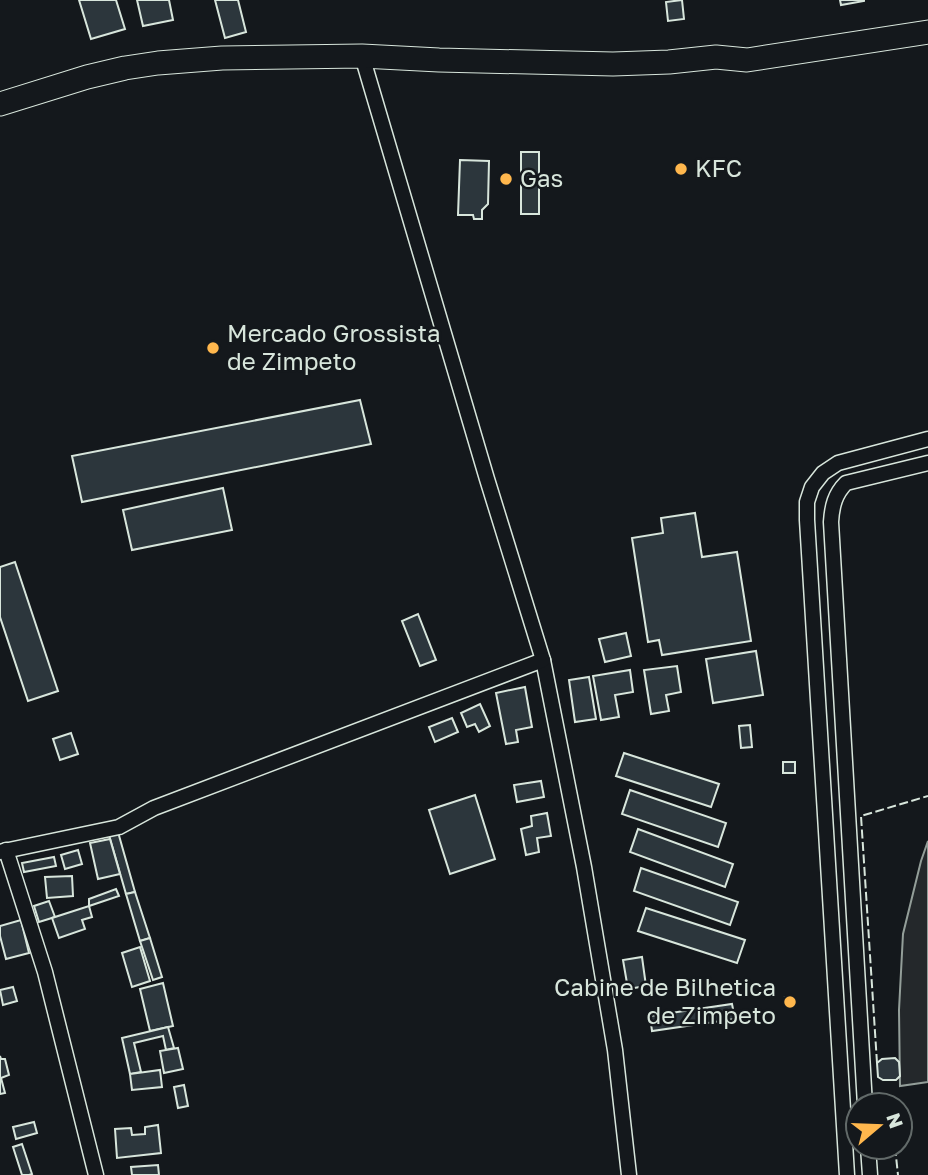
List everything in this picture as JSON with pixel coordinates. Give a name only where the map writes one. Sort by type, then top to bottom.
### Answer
[{"type":"highway","points":[[0,104],[125,68],[222,58],[362,56],[439,61],[613,64],[716,57],[747,60],[928,32]]},
{"type":"street","points":[[362,56],[543,660],[584,867],[616,1057],[629,1175]]},
{"type":"street","points":[[848,1175],[807,502],[812,486],[823,473],[838,463],[928,439]]},
{"type":"street","points":[[864,1091],[832,506],[838,491],[846,483],[928,463]]},
{"type":"street","points":[[96,1175],[45,972],[3,851],[119,827],[154,808],[543,660]]},
{"type":"shaded area","points":[[928,841],[928,1082],[900,1086],[899,1010],[903,934]]},
{"type":"building","points":[[79,0],[116,0],[125,29],[91,39]]},
{"type":"building","points":[[137,0],[169,0],[173,20],[143,26]]},
{"type":"building","points":[[215,0],[238,0],[246,32],[225,38]]},
{"type":"building","points":[[682,0],[684,19],[668,21],[666,2]]},
{"type":"building","points":[[840,0],[864,0],[864,1],[841,5]]},
{"type":"building","points":[[521,152],[539,152],[539,214],[521,214]]},
{"type":"building","points":[[460,160],[489,161],[488,204],[482,210],[482,219],[474,219],[473,215],[458,215]]},
{"type":"building","points":[[360,400],[371,444],[82,502],[72,456]]},
{"type":"building","points":[[223,488],[232,530],[132,550],[123,510]]},
{"type":"building","points":[[695,513],[702,557],[737,552],[751,641],[662,655],[659,640],[648,642],[632,538],[663,533],[661,518]]},
{"type":"building","points":[[15,562],[58,691],[28,701],[0,617],[0,567]]},
{"type":"building","points":[[418,614],[436,660],[420,666],[402,621]]},
{"type":"building","points":[[626,633],[631,656],[605,662],[599,639]]},
{"type":"building","points":[[756,651],[763,695],[713,703],[706,659]]},
{"type":"building","points":[[677,666],[681,692],[666,695],[669,711],[651,714],[644,670]]},
{"type":"building","points":[[630,670],[633,692],[615,695],[619,717],[601,720],[593,676]]},
{"type":"building","points":[[589,677],[596,719],[575,722],[569,680]]},
{"type":"building","points":[[525,687],[532,727],[516,730],[518,742],[506,744],[496,693]]},
{"type":"building","points":[[480,704],[490,726],[479,732],[475,724],[467,727],[461,713]]},
{"type":"building","points":[[452,718],[458,732],[435,742],[429,727]]},
{"type":"building","points":[[750,725],[752,747],[741,748],[739,726]]},
{"type":"building","points":[[71,733],[78,754],[60,760],[53,739]]},
{"type":"building","points":[[624,753],[719,784],[711,807],[616,776]]},
{"type":"building","points":[[783,762],[795,762],[795,773],[783,773]]},
{"type":"building","points":[[541,781],[544,797],[517,802],[514,785]]},
{"type":"building","points":[[630,790],[726,823],[718,847],[622,814]]},
{"type":"building","points":[[475,795],[495,859],[450,874],[429,810]]},
{"type":"building","points":[[547,813],[551,836],[537,838],[539,852],[526,855],[521,829],[532,826],[531,816]]},
{"type":"building","points":[[638,829],[733,864],[725,887],[630,852]]},
{"type":"building","points":[[118,832],[135,892],[126,894],[109,835]]},
{"type":"building","points":[[110,839],[120,874],[98,879],[90,843]]},
{"type":"building","points":[[78,850],[82,864],[65,869],[61,855]]},
{"type":"building","points":[[54,857],[56,866],[24,872],[22,863]]},
{"type":"building","points":[[641,868],[738,902],[730,925],[634,891]]},
{"type":"building","points":[[72,876],[73,896],[47,898],[45,877]]},
{"type":"building","points":[[116,889],[119,896],[89,906],[89,899]]},
{"type":"building","points":[[135,892],[150,938],[140,941],[126,894]]},
{"type":"building","points":[[49,901],[55,917],[39,922],[34,906]]},
{"type":"building","points":[[89,906],[92,917],[82,920],[85,929],[59,938],[52,918]]},
{"type":"building","points":[[646,908],[745,940],[737,963],[638,931]]},
{"type":"building","points":[[21,920],[29,953],[6,959],[0,926]]},
{"type":"building","points":[[150,938],[162,977],[153,980],[140,941]]},
{"type":"building","points":[[140,947],[150,981],[132,987],[122,953]]},
{"type":"building","points":[[642,957],[646,986],[628,989],[623,960]]},
{"type":"building","points":[[163,983],[173,1026],[150,1031],[140,989]]},
{"type":"building","points":[[13,987],[17,1001],[3,1005],[0,990]]},
{"type":"building","points":[[785,997],[794,997],[795,1006],[786,1006]]},
{"type":"building","points":[[732,1004],[735,1019],[652,1031],[650,1016]]},
{"type":"building","points":[[168,1027],[174,1048],[166,1050],[163,1036],[134,1043],[141,1072],[130,1074],[122,1038]]},
{"type":"building","points":[[178,1048],[183,1069],[164,1073],[160,1051]]},
{"type":"building","points":[[0,1056],[5,1059],[9,1075],[1,1078],[5,1093],[0,1094]]},
{"type":"building","points":[[895,1058],[899,1062],[900,1076],[896,1080],[883,1080],[878,1077],[877,1063],[882,1059]]},
{"type":"building","points":[[160,1070],[162,1087],[132,1090],[130,1074]]},
{"type":"building","points":[[184,1085],[188,1106],[178,1108],[174,1087]]},
{"type":"building","points":[[34,1122],[37,1133],[16,1139],[13,1127]]},
{"type":"building","points":[[158,1125],[161,1153],[117,1158],[115,1129],[131,1128],[132,1135],[145,1134],[145,1127]]},
{"type":"building","points":[[22,1144],[32,1174],[29,1175],[22,1175],[13,1147]]},
{"type":"building","points":[[158,1165],[159,1175],[132,1175],[131,1167]]},
{"type":"fence","points":[[877,1063],[861,816],[928,796]]},
{"type":"fence","points":[[896,1161],[898,1175]]},
{"type":"place","name":"KFC","points":[[681,169]]},
{"type":"place","name":"Gas","points":[[506,179]]},
{"type":"place","name":"Mercado Grossista de Zimpeto","points":[[213,348]]},
{"type":"place","name":"Cabine de Bilhetica de Zimpeto","points":[[790,1002]]}]
